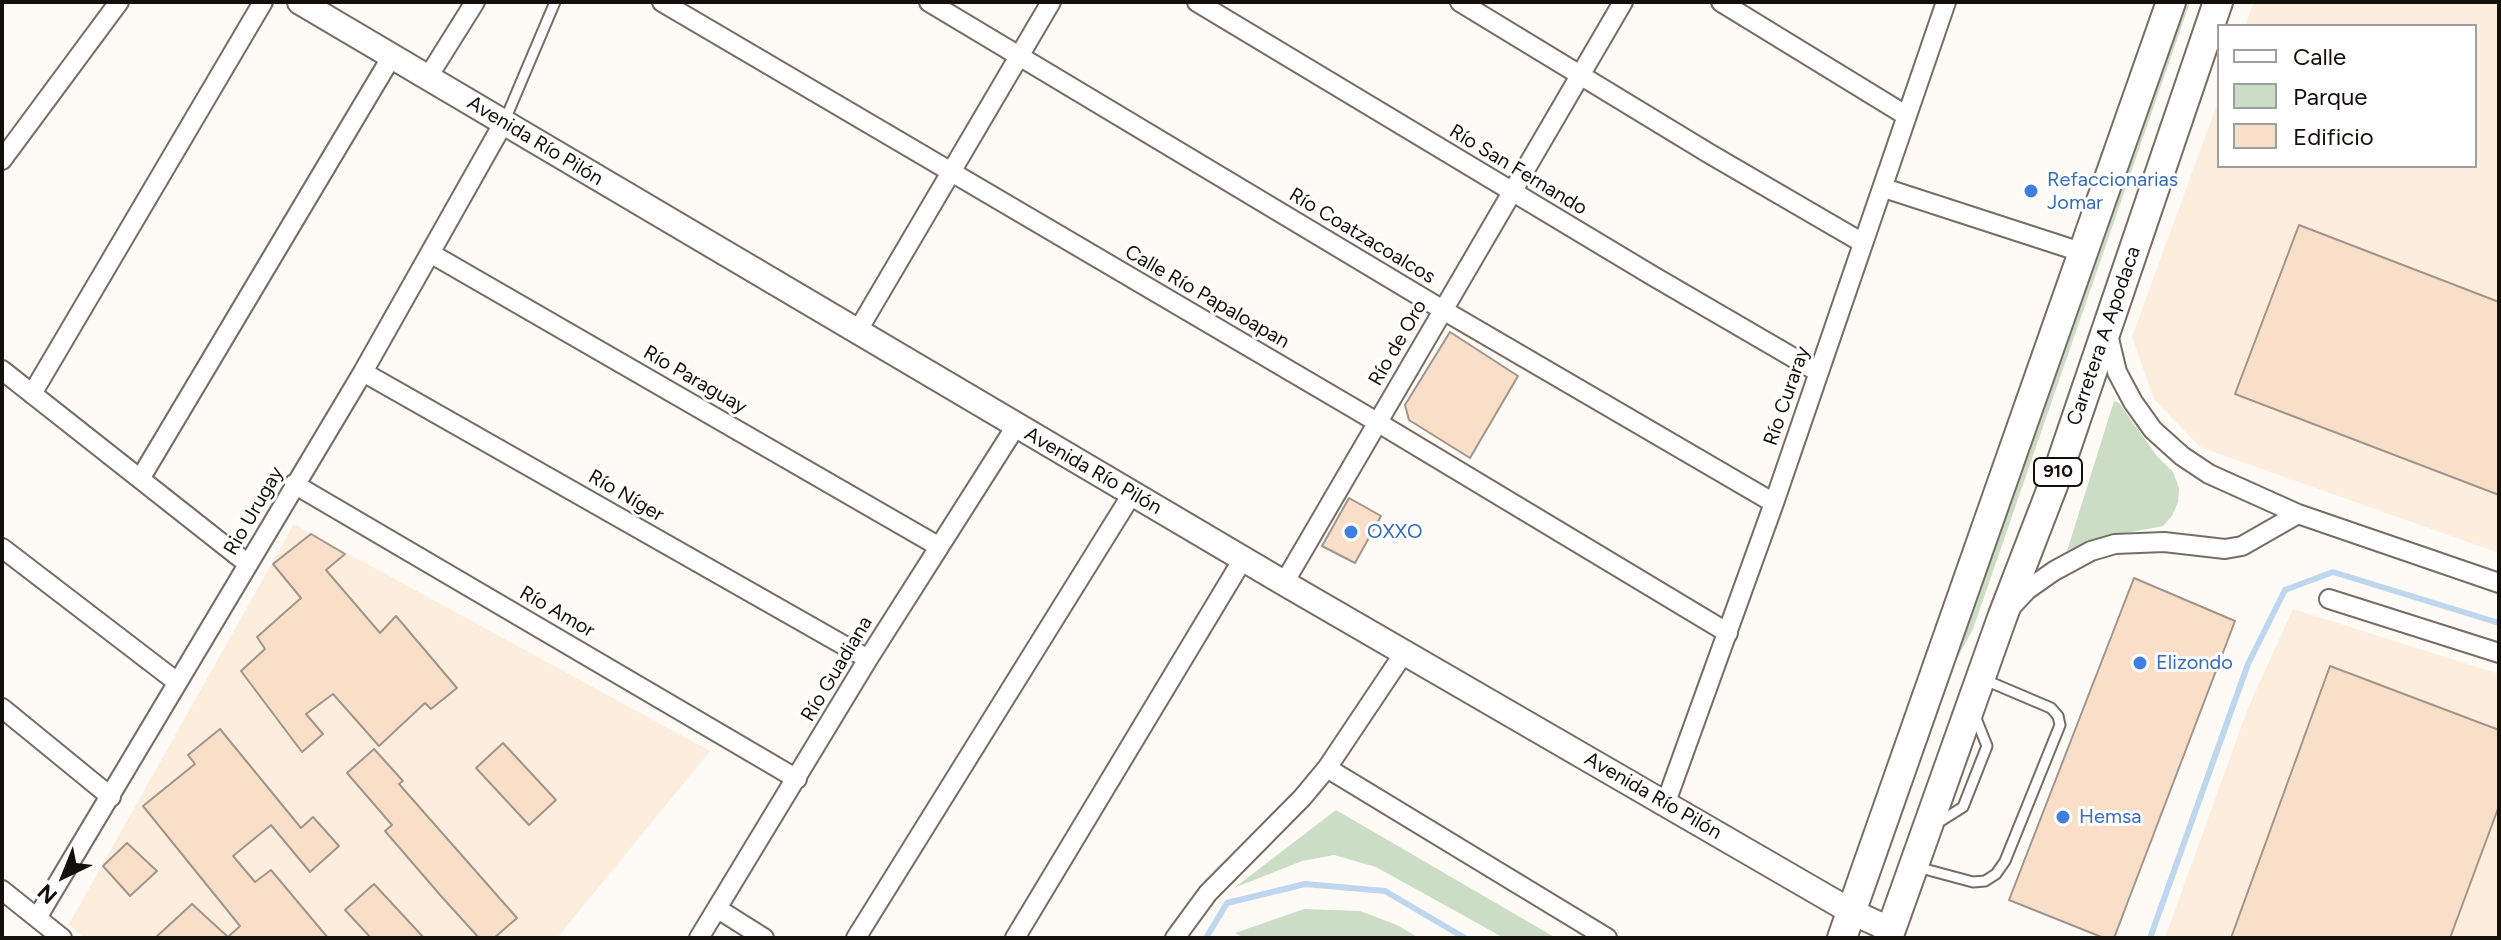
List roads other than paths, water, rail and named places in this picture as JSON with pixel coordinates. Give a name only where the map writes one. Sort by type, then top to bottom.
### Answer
[{"type":"main road","name":"Avenida Río Pilón","points":[[300,2],[1132,494],[1666,802],[1847,925],[1889,934]]},
{"type":"main road","points":[[2072,249],[2151,2]]},
{"type":"main road","name":"910","points":[[1847,925],[2072,249],[2171,2]]},
{"type":"main road","name":"Carretera A Apodaca","points":[[1889,934],[2003,615],[2057,475],[2218,2]]},
{"type":"street","points":[[2,160],[119,2]]},
{"type":"street","points":[[32,394],[263,2]]},
{"type":"street","points":[[428,77],[475,2]]},
{"type":"street","name":"Calle Río Papaloapan","points":[[662,2],[1377,422],[1728,633]]},
{"type":"street","name":"Río Coatzacoalcos","points":[[929,2],[1443,310],[1774,503]]},
{"type":"street","points":[[857,332],[1051,2]]},
{"type":"street","name":"Río San Fernando","points":[[1197,2],[1818,372]]},
{"type":"street","points":[[1460,2],[1863,243]]},
{"type":"street","name":"Río de Oro","points":[[1284,583],[1578,74],[1623,2]]},
{"type":"street","points":[[1721,2],[1907,116]]},
{"type":"street","name":"Río Curaray","points":[[1666,802],[1774,503],[1946,2]]},
{"type":"street","points":[[140,479],[392,56]]},
{"type":"street","name":"Rio Urugay","points":[[37,918],[363,372],[504,122]]},
{"type":"street","points":[[1884,188],[2072,249]]},
{"type":"street","name":"Río Paraguay","points":[[430,253],[938,546]]},
{"type":"street","points":[[2107,329],[2117,372],[2133,402],[2153,430],[2182,456],[2209,474],[2298,514],[2499,583]]},
{"type":"street","points":[[2,370],[248,564]]},
{"type":"street","name":"Río Níger","points":[[363,372],[868,659]]},
{"type":"street","name":"Río Guadiana","points":[[699,938],[868,659],[1016,426]]},
{"type":"street","name":"Río Amor","points":[[294,484],[797,779]]},
{"type":"street","points":[[856,938],[1132,494]]},
{"type":"street","points":[[2003,615],[2027,590],[2091,551],[2115,544],[2164,542],[2225,549],[2242,546],[2298,514]]},
{"type":"street","points":[[2,548],[177,682]]},
{"type":"street","points":[[1015,938],[1243,559]]},
{"type":"street","points":[[2329,599],[2499,653]]},
{"type":"street","points":[[1175,938],[1208,893],[1302,798],[1327,768],[1404,653]]},
{"type":"street","points":[[2,708],[111,797]]},
{"type":"street","points":[[1327,768],[1607,938]]},
{"type":"street","points":[[2,890],[62,938]]},
{"type":"street","points":[[718,909],[764,938]]},
{"type":"lane","points":[[504,122],[555,2]]},
{"type":"lane","points":[[1914,866],[1973,882],[1985,881],[1996,874],[2005,861],[2060,725],[2058,716],[2051,708],[1981,679]]},
{"type":"waterway","points":[[2150,938],[2248,664],[2285,590],[2333,572],[2499,623]]},
{"type":"waterway","points":[[1206,938],[1227,903],[1305,884],[1385,891],[1465,938]]},
{"type":"place","name":"Refaccionarias Jomar","points":[[2031,191]]},
{"type":"place","name":"OXXO","points":[[1351,532]]},
{"type":"place","name":"Elizondo","points":[[2140,663]]},
{"type":"place","name":"Hemsa","points":[[2063,817]]}]
